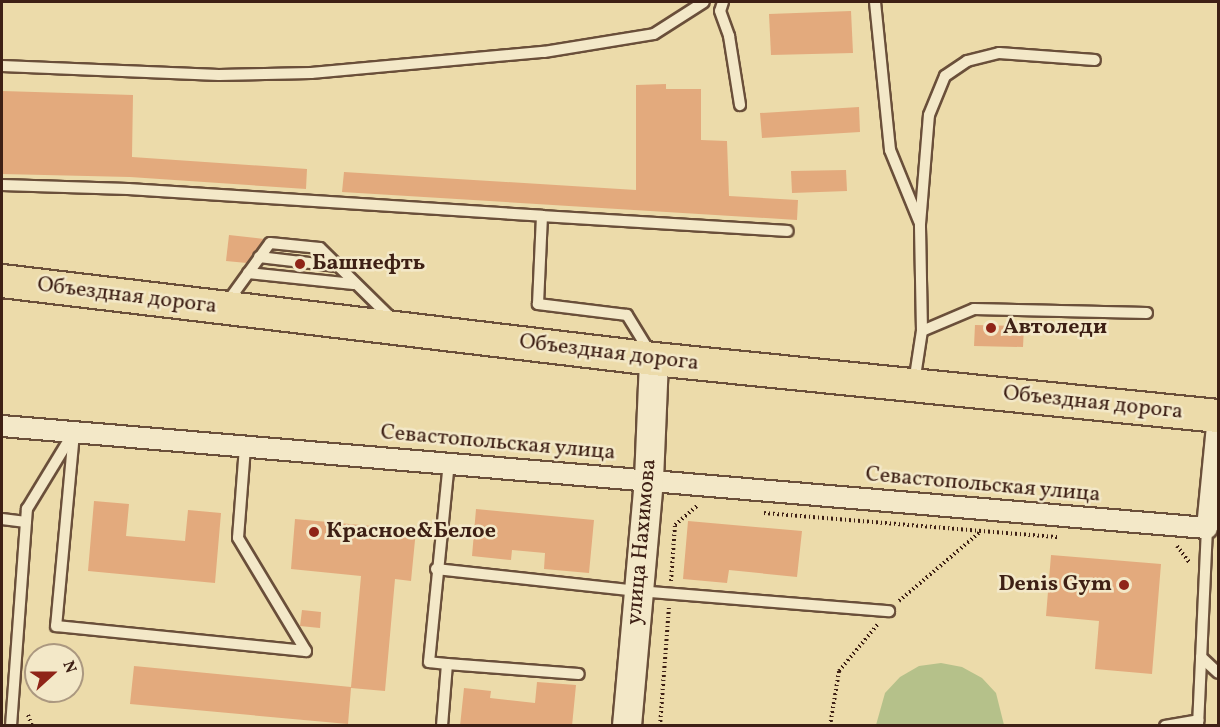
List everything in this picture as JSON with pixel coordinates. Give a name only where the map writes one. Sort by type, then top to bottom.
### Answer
[{"type":"main road","name":"Объездная дорога","points":[[2,281],[654,359],[1218,416]]},
{"type":"street","name":"улица Нахимова","points":[[627,726],[649,480],[654,359]]},
{"type":"street","points":[[1207,528],[1218,407]]},
{"type":"street","name":"Севастопольская улица","points":[[2,426],[1207,528]]},
{"type":"lane","points":[[2,66],[219,75],[311,73],[544,52],[654,34],[705,2]]},
{"type":"lane","points":[[723,2],[720,11],[729,36],[740,105]]},
{"type":"lane","points":[[875,2],[890,150],[920,224]]},
{"type":"lane","points":[[914,387],[922,332],[920,224],[929,115],[945,76],[967,61],[999,53],[1095,60]]},
{"type":"lane","points":[[2,185],[128,189],[788,231]]},
{"type":"lane","points":[[542,216],[538,304],[627,315],[654,359]]},
{"type":"lane","points":[[223,308],[270,243],[320,248],[353,284],[404,329]]},
{"type":"lane","points":[[259,257],[336,266]]},
{"type":"lane","points":[[248,273],[353,284]]},
{"type":"lane","points":[[922,332],[974,309],[1147,313]]},
{"type":"lane","points":[[74,433],[56,626],[306,651],[238,538],[245,447]]},
{"type":"lane","points":[[11,726],[27,509],[74,433]]},
{"type":"lane","points":[[449,463],[436,569],[429,662],[579,674]]},
{"type":"lane","points":[[2,519],[26,522]]},
{"type":"lane","points":[[1165,726],[1198,723],[1207,579],[1207,528]]},
{"type":"lane","points":[[436,569],[670,594],[889,611]]},
{"type":"lane","points":[[1207,579],[1218,581]]},
{"type":"lane","points":[[1201,657],[1218,673]]},
{"type":"lane","points":[[442,726],[447,664]]},
{"type":"path","points":[[660,726],[675,525],[695,506],[707,507]]},
{"type":"path","points":[[755,512],[1062,538]]},
{"type":"path","points":[[1168,545],[1180,546],[1192,564]]},
{"type":"green space","points":[[941,663],[962,667],[982,678],[996,693],[1004,725],[876,725],[885,693],[900,677],[919,666]]},
{"type":"building","points":[[851,11],[853,53],[771,55],[769,14]]},
{"type":"building","points":[[666,84],[666,89],[701,89],[701,140],[727,141],[729,196],[798,200],[797,220],[342,192],[344,172],[636,190],[636,85]]},
{"type":"building","points":[[2,91],[133,95],[132,157],[307,169],[306,189],[130,177],[2,174]]},
{"type":"building","points":[[859,107],[860,132],[762,138],[760,113]]},
{"type":"building","points":[[846,170],[847,191],[792,193],[791,171]]},
{"type":"building","points":[[229,235],[264,239],[247,263],[226,261]]},
{"type":"building","points":[[975,325],[1024,326],[1023,347],[974,346]]},
{"type":"building","points":[[94,501],[129,504],[126,536],[185,541],[188,510],[221,513],[215,583],[88,571]]},
{"type":"building","points":[[476,509],[594,520],[589,573],[544,569],[545,553],[512,550],[511,560],[472,556]]},
{"type":"building","points":[[295,519],[416,530],[411,581],[395,579],[385,691],[351,688],[348,724],[130,704],[134,666],[351,687],[361,576],[291,569]]},
{"type":"building","points":[[688,521],[802,531],[797,577],[729,570],[727,583],[683,579]]},
{"type":"building","points":[[1051,555],[1161,564],[1152,674],[1095,669],[1099,621],[1046,616]]},
{"type":"building","points":[[302,610],[321,612],[320,628],[300,626]]},
{"type":"building","points":[[537,682],[576,685],[572,726],[460,726],[464,688],[491,691],[490,698],[535,703]]},
{"type":"place","name":"Башнефть","points":[[300,264]]},
{"type":"place","name":"Автоледи","points":[[991,328]]},
{"type":"place","name":"Красное&Белое","points":[[314,532]]},
{"type":"place","name":"Denis Gym","points":[[1124,585]]}]
